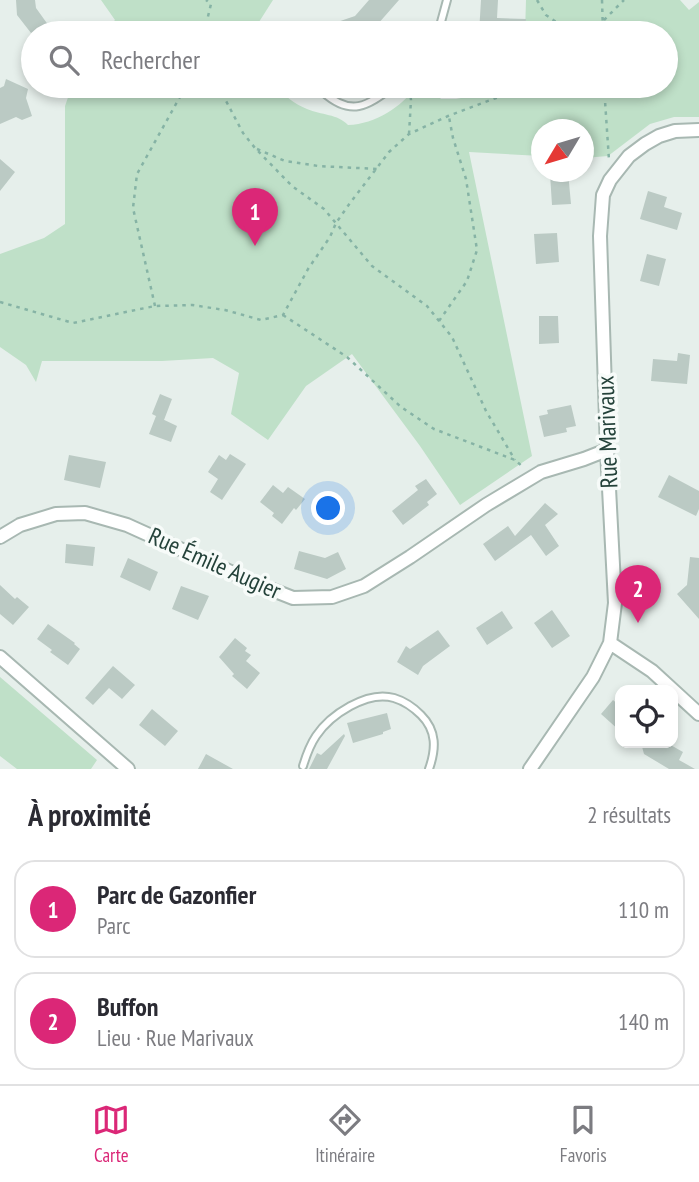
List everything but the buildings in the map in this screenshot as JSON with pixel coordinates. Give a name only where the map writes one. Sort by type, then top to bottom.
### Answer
[{"type":"street","name":"Rue Marivaux","points":[[530,769],[593,677],[610,643],[615,603],[600,236],[603,195],[610,180],[629,156],[645,144],[676,131],[699,130]]},
{"type":"street","name":"Rue Émile Augier","points":[[0,537],[20,525],[56,514],[85,513],[127,525],[293,598],[332,597],[364,586],[533,476],[607,450]]},
{"type":"street","points":[[610,643],[652,671],[699,714]]},
{"type":"street","points":[[0,657],[128,769]]},
{"type":"lane","points":[[441,21],[447,0]]},
{"type":"lane","points":[[330,98],[335,103],[348,106],[368,105],[378,98]]},
{"type":"lane","points":[[303,766],[316,736],[340,711],[369,698],[391,697],[412,707],[432,729],[434,742],[429,769]]},
{"type":"path","points":[[206,0],[211,4],[207,21]]},
{"type":"path","points":[[537,0],[546,15],[555,21]]},
{"type":"path","points":[[541,6],[545,0]]},
{"type":"path","points":[[602,0],[603,21]]},
{"type":"path","points":[[603,21],[624,0]]},
{"type":"path","points":[[155,306],[133,208],[137,174],[179,98]]},
{"type":"path","points":[[225,98],[243,133],[255,148],[292,186],[324,209],[372,266],[427,306],[452,337],[486,411],[515,460],[533,476]]},
{"type":"path","points":[[409,134],[411,98]]},
{"type":"path","points":[[283,315],[308,269],[350,203],[389,152],[409,134],[496,98]]},
{"type":"path","points":[[605,98],[610,180]]},
{"type":"path","points":[[439,321],[467,281],[477,250],[466,179],[448,116]]},
{"type":"path","points":[[255,148],[285,162],[377,169]]},
{"type":"path","points":[[0,302],[73,323],[155,306],[192,305],[225,310],[261,320],[283,315],[347,357],[401,407],[434,429],[515,460]]},
{"type":"green space","points":[[101,0],[273,0],[260,21],[115,20]]},
{"type":"green space","points":[[526,0],[680,0],[689,10],[699,2],[699,117],[674,117],[650,124],[608,156],[594,157],[594,119],[531,119],[531,155],[469,152],[532,456],[460,505],[352,354],[306,386],[268,440],[231,414],[239,373],[213,358],[162,361],[42,361],[36,382],[26,365],[0,347],[0,254],[44,238],[65,224],[65,106],[68,98],[289,98],[312,111],[329,115],[348,125],[378,118],[406,98],[678,98],[678,21],[525,21]]},
{"type":"green space","points":[[0,677],[97,760],[91,769],[17,769],[0,756]]},
{"type":"place","name":"Parc de Gazonfier","points":[[255,246]]},
{"type":"place","name":"Buffon","points":[[638,623]]}]
